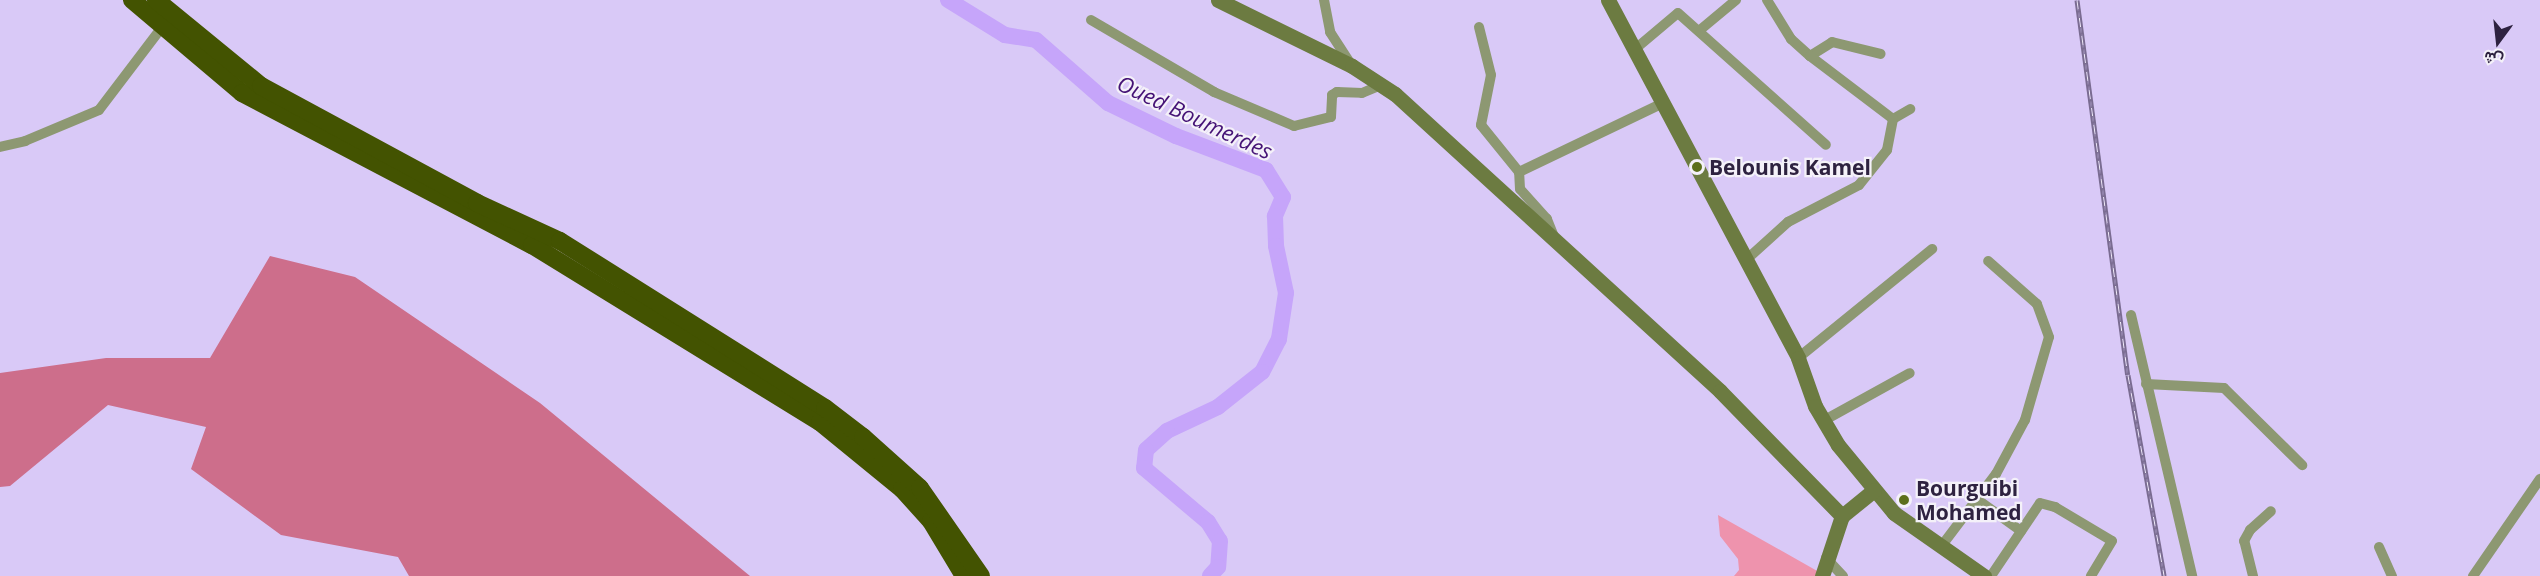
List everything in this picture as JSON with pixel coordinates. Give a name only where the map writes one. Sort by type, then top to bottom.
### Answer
[{"type":"highway","points":[[132,0],[242,93],[532,245],[820,422],[902,489],[931,521],[964,576]]},
{"type":"highway","points":[[156,0],[261,86],[477,203],[560,241],[825,408],[920,488],[981,576]]},
{"type":"street","points":[[1218,0],[1352,66],[1381,85],[1433,127],[1720,391],[1842,516]]},
{"type":"street","points":[[1324,0],[1330,32],[1352,66]]},
{"type":"street","points":[[1608,0],[1798,358],[1823,421],[1878,495],[1902,519],[1991,575]]},
{"type":"street","points":[[1700,30],[1736,0]]},
{"type":"street","points":[[1767,0],[1791,39],[1893,119]]},
{"type":"street","points":[[1634,50],[1678,13],[1700,30],[1738,70],[1826,145]]},
{"type":"street","points":[[1091,20],[1214,92],[1294,126],[1331,117],[1332,95],[1337,92],[1362,93],[1381,85]]},
{"type":"street","points":[[0,147],[25,141],[99,110],[162,27]]},
{"type":"street","points":[[1479,27],[1491,75],[1481,125],[1519,172],[1520,189],[1547,219],[1556,240]]},
{"type":"street","points":[[1810,56],[1832,42],[1881,54]]},
{"type":"street","points":[[1519,172],[1663,103]]},
{"type":"street","points":[[1746,260],[1788,222],[1858,185],[1887,150],[1893,119],[1910,109]]},
{"type":"street","points":[[1798,358],[1932,249]]},
{"type":"street","points":[[1947,540],[1978,500],[2025,420],[2049,337],[2037,304],[1988,261]]},
{"type":"street","points":[[2131,315],[2192,576]]},
{"type":"street","points":[[1823,421],[1910,373]]},
{"type":"street","points":[[2146,384],[2174,388],[2224,388],[2302,465]]},
{"type":"street","points":[[2473,576],[2540,479]]},
{"type":"street","points":[[1822,576],[1826,558],[1842,516],[1878,495]]},
{"type":"street","points":[[1878,495],[1947,540],[1991,575]]},
{"type":"street","points":[[1978,500],[2021,531]]},
{"type":"street","points":[[1991,575],[2040,503],[2055,507],[2112,541],[2091,576]]},
{"type":"street","points":[[2253,576],[2244,541],[2250,530],[2271,511]]},
{"type":"street","points":[[2379,547],[2392,576]]},
{"type":"street","points":[[1826,558],[1843,576]]},
{"type":"shaded area","points":[[270,256],[355,277],[540,403],[750,576],[409,576],[398,557],[281,535],[191,469],[206,427],[108,405],[10,486],[0,487],[0,373],[106,358],[210,358]]},
{"type":"shaded area","points":[[1718,515],[1819,572],[1818,576],[1734,576],[1739,570],[1738,559],[1720,536]]},
{"type":"waterway","name":"Oued Boumerdes","points":[[948,0],[1005,35],[1036,40],[1108,103],[1176,136],[1266,170],[1283,197],[1275,216],[1276,246],[1286,293],[1279,339],[1262,372],[1218,407],[1167,431],[1146,450],[1144,468],[1208,522],[1220,541],[1218,567],[1210,576]]},
{"type":"railway","points":[[2077,0],[2128,375],[2164,576]]},
{"type":"place","name":"Belounis Kamel","points":[[1697,167]]},
{"type":"place","name":"Bourguibi Mohamed","points":[[1904,500]]}]
